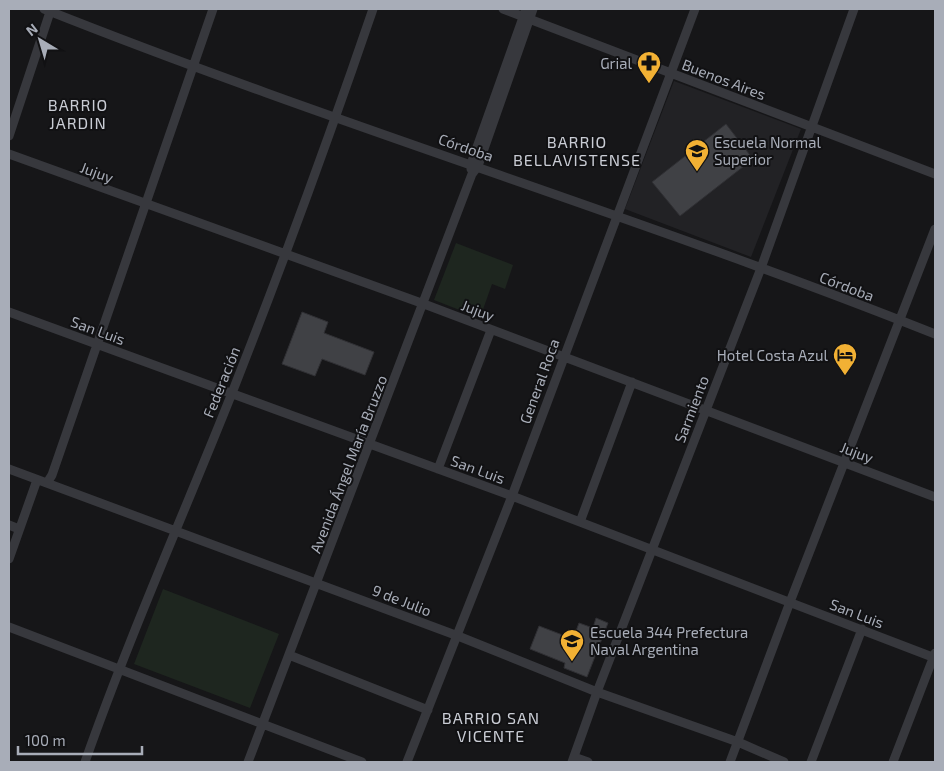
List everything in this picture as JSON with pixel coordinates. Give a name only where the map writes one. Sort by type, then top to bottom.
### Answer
[{"type":"street","points":[[47,483],[52,475],[144,204],[195,65],[213,9]]},
{"type":"street","name":"Federación","points":[[85,762],[118,668],[232,394],[286,254],[336,118],[373,9]]},
{"type":"street","name":"Buenos Aires","points":[[503,9],[526,15],[672,74],[935,174]]},
{"type":"street","name":"Avenida Ángel María Bruzzo","points":[[248,762],[424,304],[472,174],[526,15],[533,9]]},
{"type":"street","name":"General Roca","points":[[407,762],[512,496],[563,356],[672,74],[695,9]]},
{"type":"street","name":"Sarmiento","points":[[573,760],[597,692],[761,268],[854,9]]},
{"type":"street","points":[[9,136],[48,10]]},
{"type":"street","name":"Córdoba","points":[[48,10],[336,118],[618,215],[935,334]]},
{"type":"street","name":"Jujuy","points":[[9,154],[424,304],[935,497]]},
{"type":"street","points":[[730,762],[935,229]]},
{"type":"street","name":"San Luis","points":[[9,312],[370,443],[935,656]]},
{"type":"street","points":[[438,469],[491,330]]},
{"type":"street","points":[[580,522],[632,382]]},
{"type":"street","name":"9 de Julio","points":[[9,469],[458,636],[597,692],[738,742],[784,762]]},
{"type":"street","points":[[9,559],[37,480]]},
{"type":"street","points":[[9,525],[19,529]]},
{"type":"street","points":[[9,627],[362,762]]},
{"type":"street","points":[[811,762],[862,629]]},
{"type":"street","points":[[289,655],[428,710]]},
{"type":"street","points":[[893,762],[935,656]]},
{"type":"street","points":[[573,760],[588,762]]},
{"type":"shaded area","points":[[674,81],[801,129],[751,257],[625,209]]},
{"type":"shaded area","points":[[456,243],[513,265],[505,289],[492,284],[480,318],[434,300]]},
{"type":"shaded area","points":[[163,589],[279,634],[250,708],[134,664]]},
{"type":"building","points":[[726,124],[753,159],[680,216],[652,182]]},
{"type":"building","points":[[302,312],[328,322],[324,333],[374,352],[365,375],[322,359],[315,376],[282,364]]},
{"type":"building","points":[[596,618],[608,623],[587,677],[564,668],[565,663],[530,649],[539,626],[573,639],[579,623],[593,628]]},
{"type":"place","name":"Grial","points":[[649,84]]},
{"type":"place","name":"Escuela Normal Superior","points":[[697,172]]},
{"type":"place","name":"Hotel Costa Azul","points":[[845,376]]},
{"type":"place","name":"Escuela 344 Prefectura Naval Argentina","points":[[572,662]]},
{"type":"district","name":"BARRIO JARDIN","points":[[78,113]]},
{"type":"district","name":"BARRIO BELLAVISTENSE","points":[[577,150]]},
{"type":"district","name":"BARRIO SAN VICENTE","points":[[491,726]]}]
